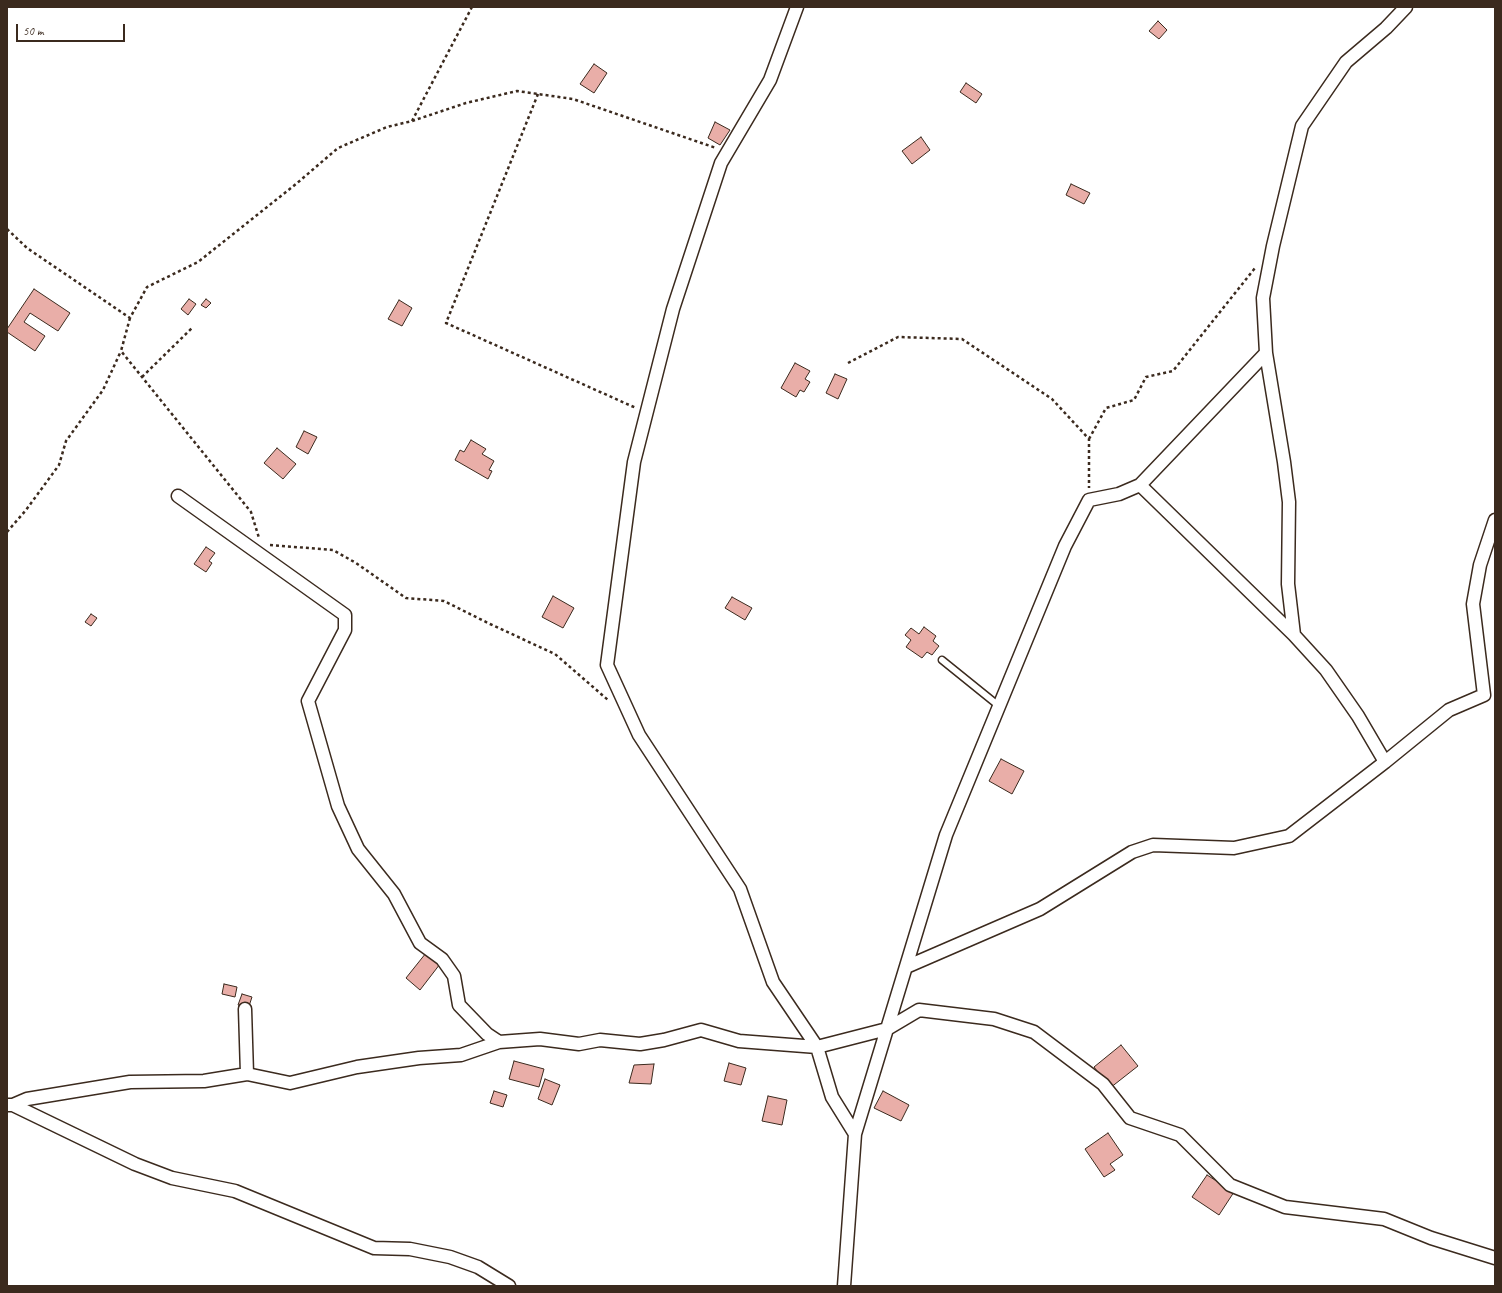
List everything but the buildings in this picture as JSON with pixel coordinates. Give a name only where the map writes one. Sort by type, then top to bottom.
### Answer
[{"type":"street","points":[[797,7],[770,80],[721,163],[673,309],[634,462],[607,665],[639,735],[740,889],[773,982],[817,1047],[832,1097],[855,1134]]},
{"type":"street","points":[[1294,636],[1288,584],[1289,502],[1266,353],[1263,298],[1273,246],[1302,126],[1346,62],[1386,28],[1406,7]]},
{"type":"street","points":[[844,1286],[855,1134],[946,835],[1065,546],[1089,500],[1119,494],[1140,485],[1266,353]]},
{"type":"street","points":[[1140,485],[1294,636],[1326,670],[1358,716],[1385,762]]},
{"type":"street","points":[[178,496],[345,615],[345,630],[308,701],[338,806],[358,849],[394,894],[420,943],[442,959],[454,976],[459,1005],[487,1034],[499,1042]]},
{"type":"street","points":[[906,967],[1040,909],[1132,852],[1153,845],[1234,848],[1289,836],[1385,762],[1449,710],[1490,695],[1473,604],[1480,565],[1495,520]]},
{"type":"street","points":[[245,1009],[247,1074]]},
{"type":"street","points":[[10,1105],[27,1099],[130,1082],[204,1081],[247,1074],[290,1083],[357,1067],[419,1058],[461,1055],[499,1042],[540,1039],[579,1044],[600,1040],[640,1044],[664,1040],[701,1030],[739,1041],[817,1047],[887,1029],[919,1010],[994,1019],[1034,1032],[1102,1084],[1130,1118],[1180,1136],[1230,1185],[1285,1207],[1384,1219],[1431,1238],[1495,1258]]},
{"type":"street","points":[[10,1105],[135,1164],[172,1178],[235,1191],[374,1248],[410,1249],[450,1257],[478,1267],[509,1286]]},
{"type":"lane","points":[[942,660],[999,706]]},
{"type":"path","points":[[412,121],[472,7]]},
{"type":"path","points":[[7,532],[26,510],[59,465],[66,441],[103,390],[121,352],[130,318],[146,287],[198,262],[296,184],[338,148],[386,127],[412,121],[466,103],[517,90],[572,99],[727,153]]},
{"type":"path","points":[[538,94],[446,323],[647,412]]},
{"type":"path","points":[[7,229],[27,248],[130,318]]},
{"type":"path","points":[[1089,500],[1089,439],[1106,408],[1134,400],[1146,377],[1173,371],[1259,264]]},
{"type":"path","points":[[142,377],[193,327]]},
{"type":"path","points":[[848,363],[898,337],[962,339],[1052,399],[1089,439]]},
{"type":"path","points":[[121,352],[251,512],[261,544]]},
{"type":"path","points":[[268,545],[333,550],[356,563],[406,598],[444,601],[555,654],[611,702]]}]
